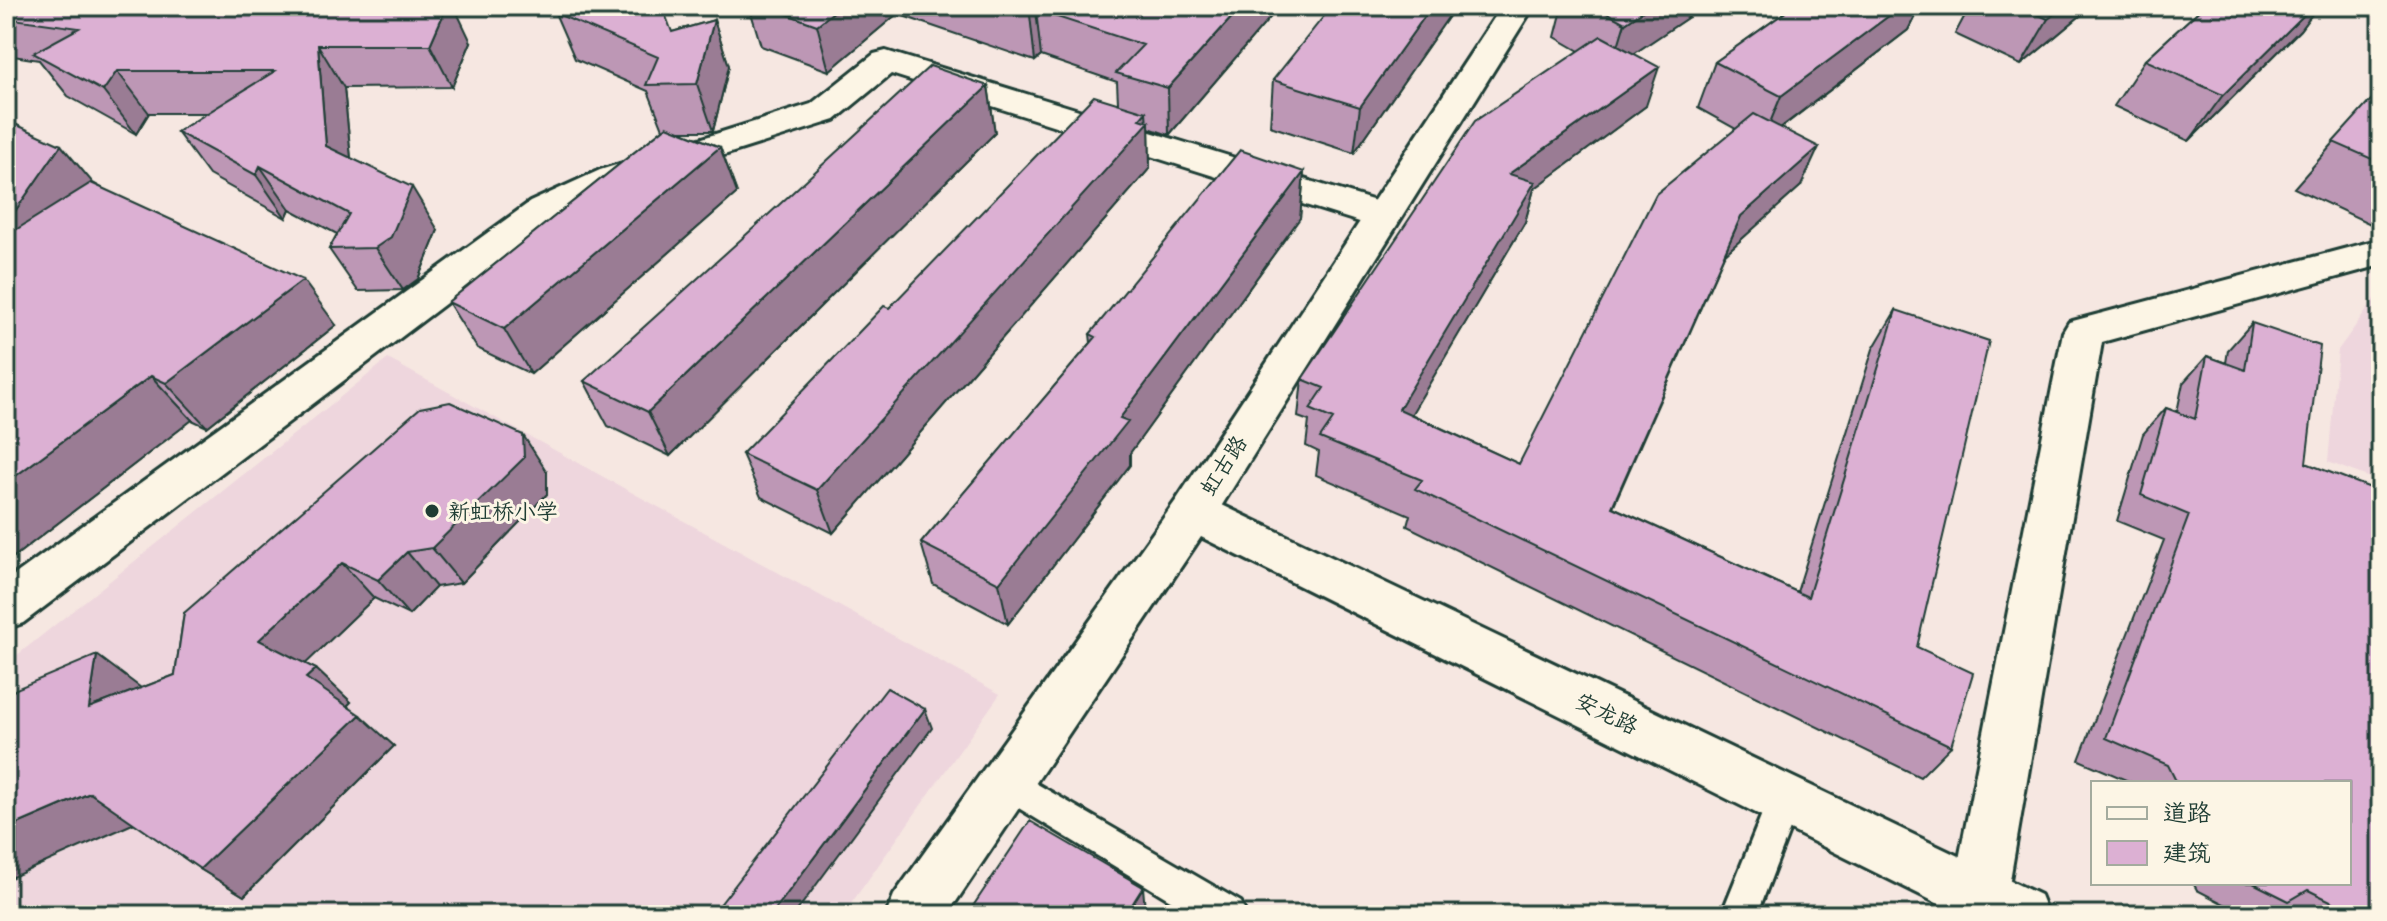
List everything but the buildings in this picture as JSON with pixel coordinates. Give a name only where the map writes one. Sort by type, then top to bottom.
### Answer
[{"type":"street","name":"虹古路","points":[[914,915],[1193,512],[1518,6]]},
{"type":"street","points":[[6,608],[543,211],[613,178],[823,112],[886,61],[1382,216]]},
{"type":"street","points":[[1992,909],[2083,332],[2381,252]]},
{"type":"street","name":"安龙路","points":[[1193,512],[1784,800],[1992,909]]},
{"type":"lane","points":[[1006,782],[1228,915]]},
{"type":"lane","points":[[1739,915],[1784,800]]},
{"type":"shaded area","points":[[2377,296],[2381,298],[2381,482],[2328,462],[2338,350]]},
{"type":"shaded area","name":"新虹桥小学","points":[[388,359],[1000,694],[843,915],[6,915],[6,664]]},
{"type":"place","name":"新虹桥小学","points":[[432,511]]}]
